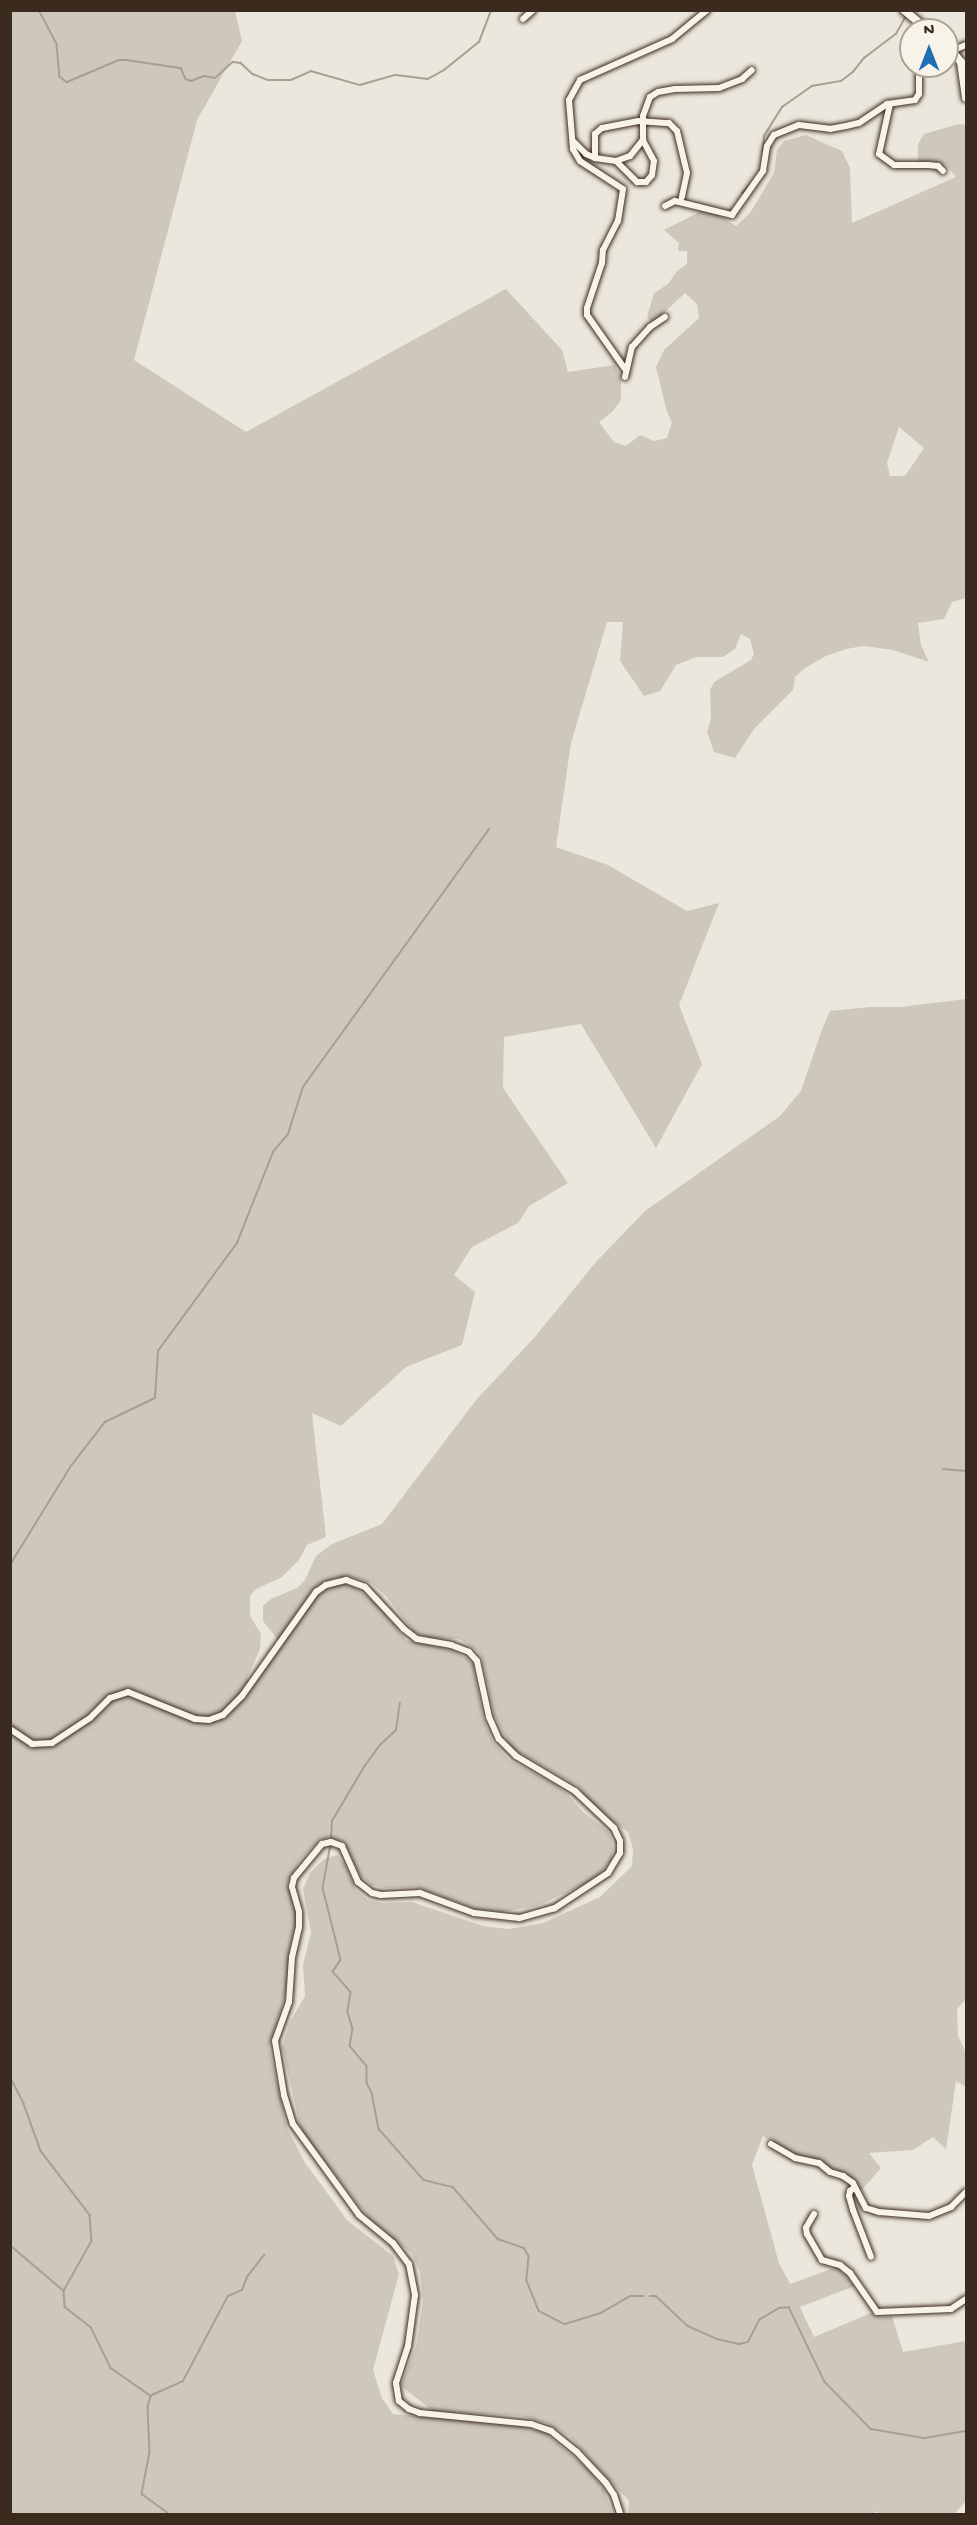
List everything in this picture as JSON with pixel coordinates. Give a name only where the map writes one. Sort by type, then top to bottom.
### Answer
[{"type":"main road","points":[[959,60],[966,98]]},
{"type":"street","points":[[523,19],[533,10]]},
{"type":"street","points":[[625,369],[588,315],[587,308],[602,263],[603,250],[618,221],[623,189],[580,161],[573,149],[569,100],[580,80],[672,39],[707,10]]},
{"type":"street","points":[[616,161],[637,182],[646,182],[652,175],[654,161],[644,140],[643,121],[650,97],[658,92],[719,88],[742,79],[752,70]]},
{"type":"street","points":[[665,206],[675,201],[726,214],[735,213],[759,178],[765,164],[769,140],[781,130],[799,125],[830,129],[859,123],[880,106],[917,98],[919,78]]},
{"type":"street","points":[[890,104],[879,154],[894,165],[938,166],[943,171]]},
{"type":"street","points":[[595,158],[595,134],[602,128],[643,121],[669,123],[677,131],[687,173],[682,197]]},
{"type":"street","points":[[572,139],[586,154],[595,158],[616,161],[630,156],[644,140]]},
{"type":"street","points":[[625,377],[625,369],[632,348],[650,327],[665,317]]},
{"type":"street","points":[[10,1729],[26,1741],[41,1745],[71,1733],[110,1698],[119,1693],[139,1695],[201,1720],[223,1715],[242,1696],[316,1593],[338,1581],[361,1584],[417,1639],[458,1646],[474,1656],[481,1674],[489,1718],[499,1739],[516,1756],[575,1791],[614,1828],[620,1841],[620,1853],[608,1874],[555,1908],[519,1918],[474,1913],[420,1893],[381,1895],[372,1893],[358,1882],[342,1846],[331,1842],[322,1844],[294,1878],[292,1887],[299,1912],[299,1928],[292,1957],[289,2002],[275,2041],[288,2111],[302,2139],[359,2215],[393,2243],[409,2264],[415,2295],[408,2346],[396,2383],[399,2401],[409,2409],[420,2413],[531,2424],[550,2431],[577,2452],[606,2483],[614,2495],[621,2514]]},
{"type":"street","points":[[771,2145],[795,2158],[819,2163],[830,2172],[843,2176],[853,2183],[866,2208],[915,2217],[929,2216],[951,2207],[966,2192]]},
{"type":"street","points":[[854,2188],[850,2191],[849,2196],[870,2257]]},
{"type":"street","points":[[814,2214],[806,2228],[807,2234],[822,2260],[840,2265],[850,2273],[877,2312],[951,2308],[966,2299]]},
{"type":"shaded area","points":[[11,11],[235,11],[242,41],[197,120],[134,360],[246,432],[506,289],[562,350],[568,372],[614,365],[621,377],[621,400],[612,412],[599,422],[614,442],[626,446],[640,435],[654,441],[667,438],[672,422],[667,412],[656,367],[664,350],[699,318],[697,304],[685,293],[653,323],[647,317],[654,293],[668,284],[677,271],[687,264],[687,251],[678,251],[679,243],[664,230],[707,208],[736,226],[750,213],[774,173],[777,150],[784,141],[806,135],[842,151],[850,168],[852,223],[956,177],[946,165],[918,163],[918,144],[924,134],[959,124],[966,125],[966,598],[952,602],[944,619],[918,623],[921,645],[929,662],[893,650],[864,646],[826,656],[805,668],[795,677],[793,690],[754,729],[735,758],[714,752],[707,732],[711,719],[710,690],[714,682],[751,660],[754,654],[750,639],[741,634],[735,649],[723,657],[696,657],[676,665],[660,691],[644,696],[620,661],[623,622],[607,622],[571,743],[556,847],[608,865],[687,911],[719,903],[679,1005],[702,1064],[656,1148],[581,1024],[504,1037],[503,1088],[568,1183],[529,1206],[518,1223],[472,1247],[454,1275],[475,1292],[462,1345],[406,1367],[341,1426],[312,1413],[326,1537],[307,1545],[299,1560],[282,1577],[256,1589],[250,1596],[250,1616],[261,1634],[260,1649],[247,1678],[252,1686],[314,1597],[338,1583],[353,1586],[378,1605],[406,1640],[452,1650],[468,1659],[473,1665],[483,1718],[493,1742],[509,1760],[554,1784],[568,1795],[584,1813],[607,1830],[611,1837],[613,1847],[611,1861],[594,1880],[537,1906],[503,1912],[477,1909],[416,1887],[385,1888],[372,1885],[360,1875],[343,1841],[328,1837],[319,1840],[300,1860],[287,1883],[297,1917],[289,1950],[287,1990],[269,2047],[287,2128],[304,2161],[347,2220],[393,2256],[399,2274],[373,2370],[382,2398],[393,2414],[519,2426],[545,2433],[589,2470],[604,2490],[613,2514],[11,2514]],"holes":[[[899,427],[924,448],[905,476],[890,476],[887,463]]]},
{"type":"shaded area","points":[[966,999],[966,1999],[957,2009],[958,2036],[966,2053],[966,2087],[956,2081],[946,2149],[933,2137],[913,2150],[869,2153],[881,2168],[859,2193],[843,2174],[793,2156],[763,2136],[752,2165],[779,2263],[790,2284],[837,2267],[855,2286],[800,2307],[814,2337],[871,2313],[880,2317],[892,2316],[903,2352],[966,2341],[966,2501],[954,2514],[880,2514],[877,2511],[874,2514],[628,2514],[629,2501],[569,2436],[547,2423],[521,2416],[433,2411],[401,2386],[416,2346],[423,2301],[420,2272],[412,2254],[368,2217],[301,2130],[282,2047],[290,2022],[305,1996],[303,1965],[311,1932],[303,1889],[310,1873],[324,1859],[337,1855],[345,1865],[356,1890],[368,1900],[381,1903],[412,1902],[483,1926],[509,1929],[543,1923],[600,1897],[632,1866],[633,1849],[628,1832],[591,1805],[578,1786],[510,1747],[494,1714],[483,1660],[478,1651],[459,1639],[429,1638],[414,1632],[386,1596],[371,1583],[350,1576],[324,1581],[311,1592],[278,1640],[263,1621],[263,1606],[271,1599],[297,1588],[305,1580],[316,1556],[332,1544],[382,1524],[476,1400],[534,1338],[596,1262],[645,1211],[780,1116],[801,1091],[830,1011],[900,1007]]},
{"type":"waterway","points":[[39,10],[57,44],[60,77],[67,82],[119,60],[126,60],[181,68],[186,79],[191,81],[204,76],[215,78],[233,62],[241,63],[253,74],[268,80],[291,80],[311,71],[360,85],[396,75],[428,79],[444,70],[479,42],[491,10]]},
{"type":"waterway","points":[[763,154],[764,136],[782,107],[812,86],[841,81],[853,72],[864,58],[896,34],[906,16]]},
{"type":"waterway","points":[[742,193],[750,185]]},
{"type":"waterway","points":[[10,1565],[71,1466],[105,1422],[155,1398],[158,1351],[237,1243],[273,1152],[288,1134],[303,1087],[489,829]]},
{"type":"waterway","points":[[943,1469],[966,1471]]},
{"type":"waterway","points":[[331,1840],[332,1821],[364,1767],[380,1745],[396,1730],[400,1703]]},
{"type":"waterway","points":[[331,1844],[323,1888],[341,1960],[333,1972],[351,1992],[348,2012],[353,2029],[350,2046],[367,2066],[367,2083],[372,2093],[379,2129],[424,2180],[453,2187],[498,2239],[524,2248],[529,2256],[527,2281],[539,2311],[565,2324],[601,2313],[631,2296],[643,2296]]},
{"type":"waterway","points":[[10,2076],[24,2104],[41,2151],[90,2215],[92,2241],[64,2291],[65,2307],[91,2327],[111,2368],[151,2396],[148,2407],[150,2452],[142,2494],[167,2514]]},
{"type":"waterway","points":[[10,2245],[64,2291]]},
{"type":"waterway","points":[[152,2395],[183,2381],[228,2296],[242,2290],[247,2277],[264,2255]]},
{"type":"waterway","points":[[650,2296],[656,2296],[688,2326],[717,2339],[739,2344],[748,2342],[759,2320],[779,2308],[789,2307],[825,2382],[871,2429],[925,2438],[966,2431]]}]
